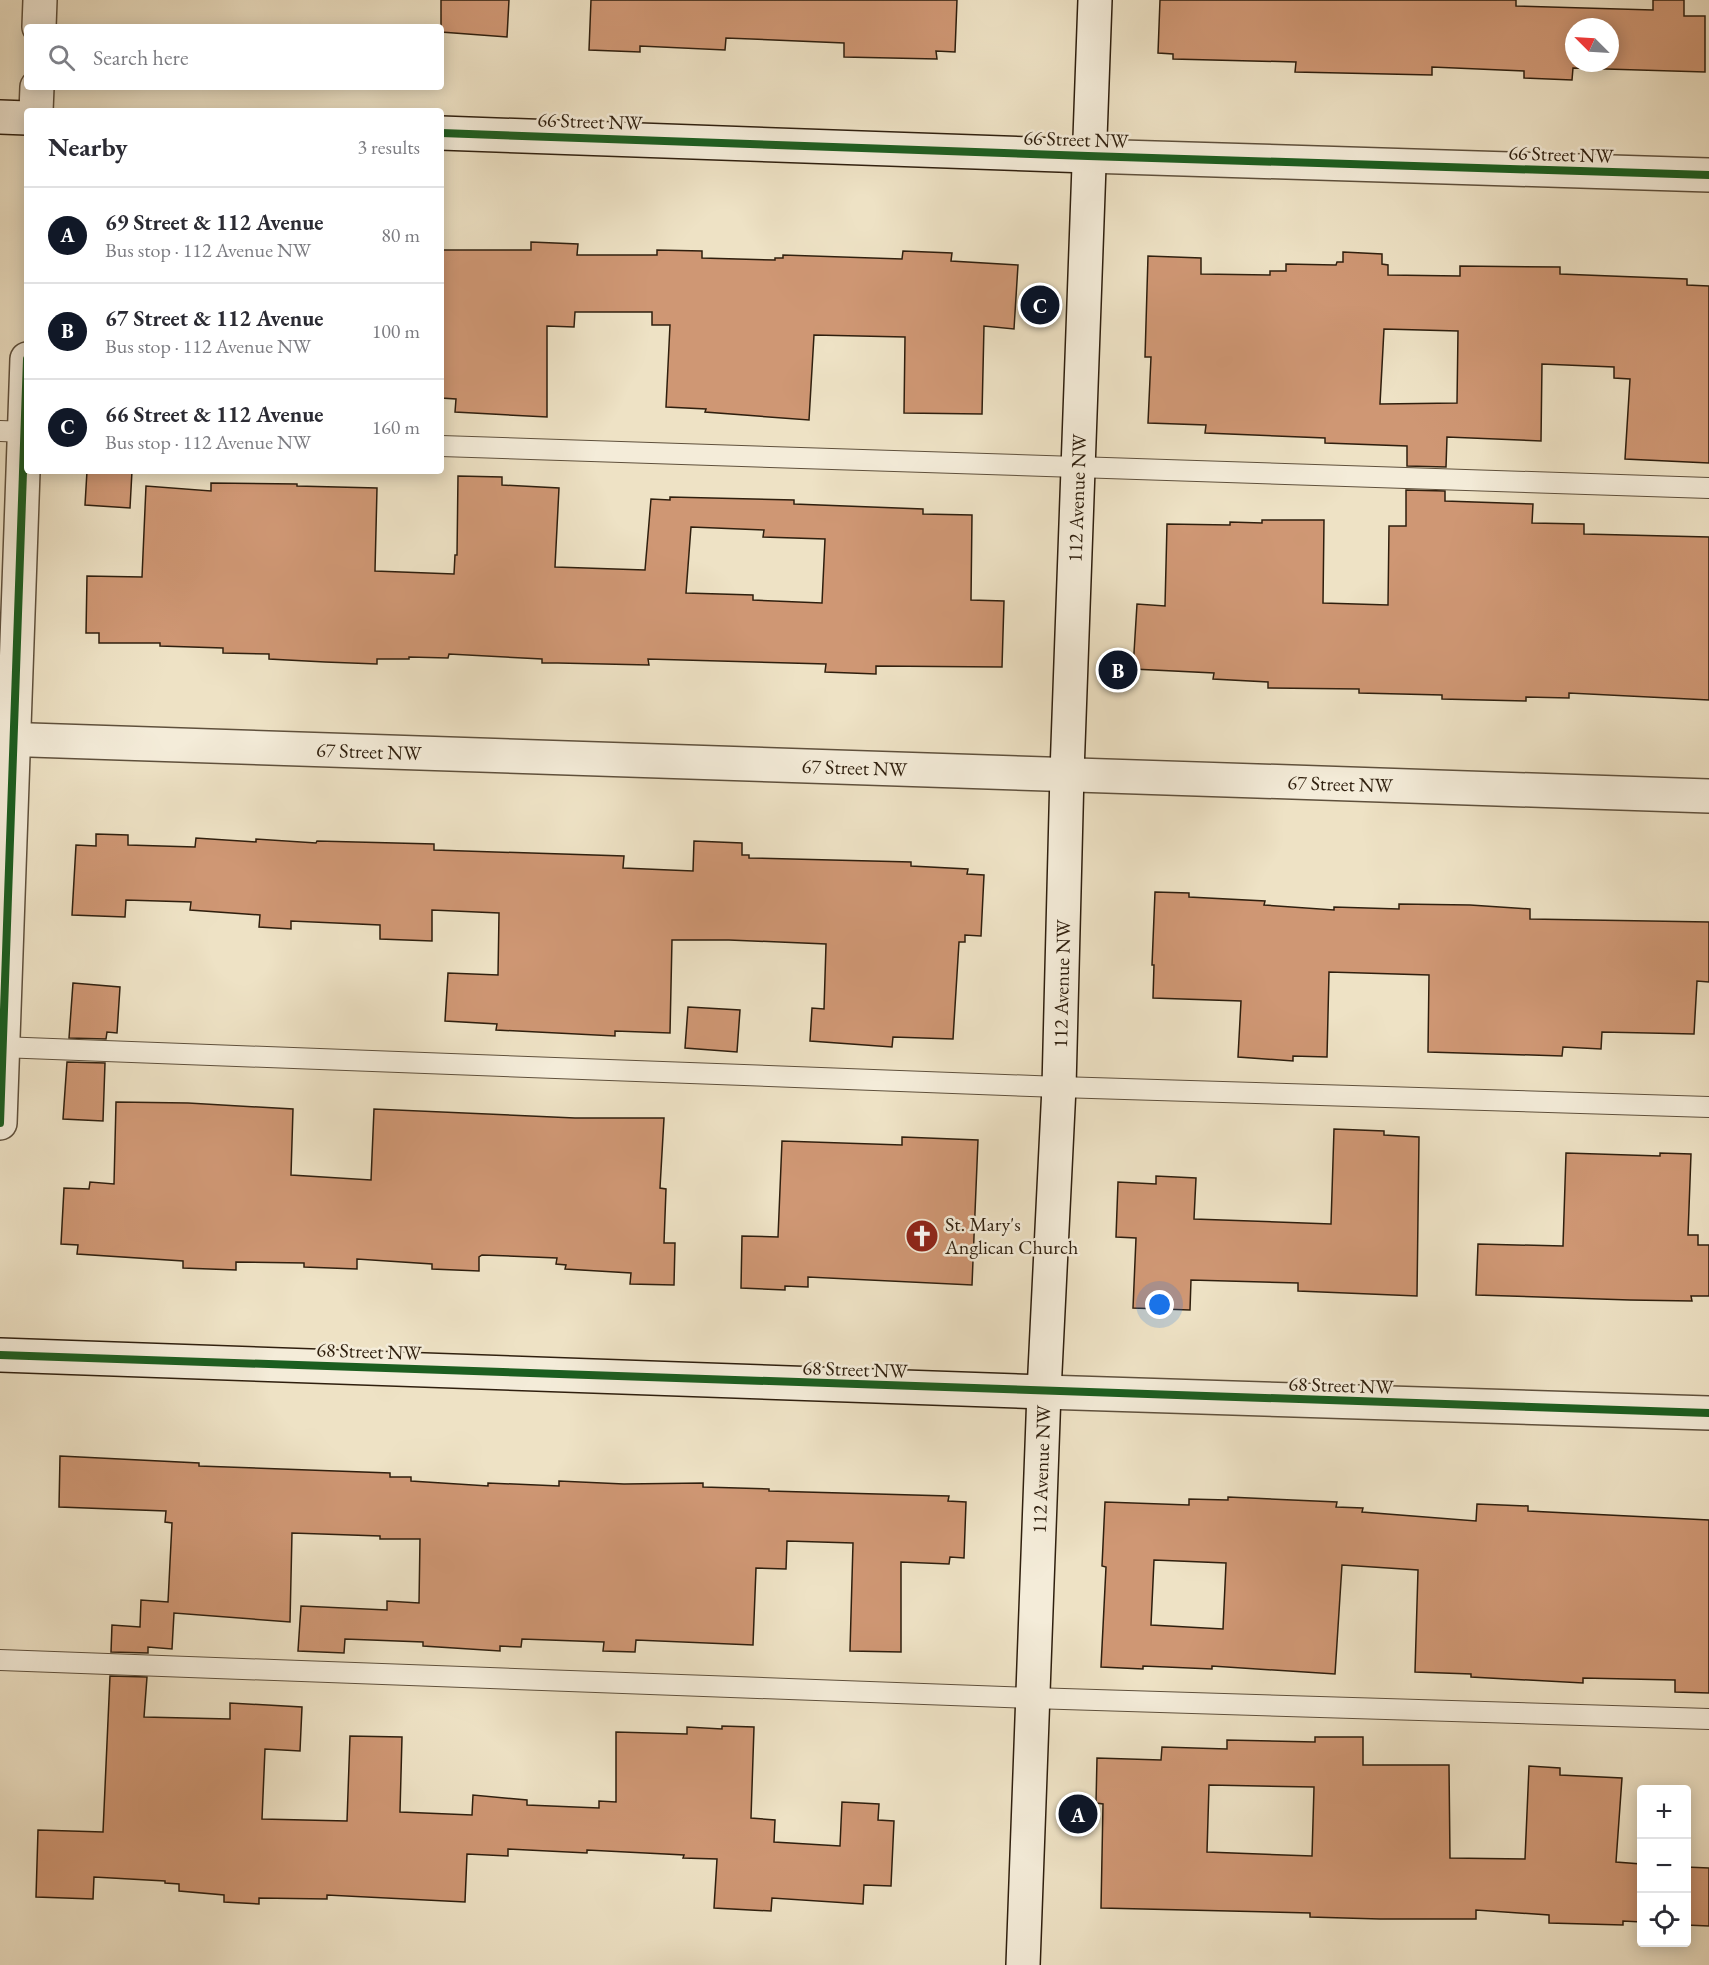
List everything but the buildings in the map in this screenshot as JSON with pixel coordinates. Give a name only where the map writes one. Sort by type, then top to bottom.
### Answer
[{"type":"street","points":[[39,24],[40,0]]},
{"type":"street","name":"112 Avenue NW","points":[[1023,1965],[1044,1392],[1059,1087],[1066,773],[1095,0]]},
{"type":"street","points":[[36,108],[37,90]]},
{"type":"street","points":[[0,117],[24,118]]},
{"type":"street","name":"66 Street NW","points":[[444,132],[1088,156],[1709,175]]},
{"type":"street","points":[[0,1123],[8,739],[18,432],[24,383]]},
{"type":"street","name":"67 Street NW","points":[[8,739],[1709,796]]},
{"type":"street","name":"68 Street NW","points":[[0,1355],[1709,1413]]},
{"type":"lane","points":[[444,446],[1079,469],[1709,488]]},
{"type":"lane","points":[[2,1047],[1059,1087],[1709,1107]]},
{"type":"lane","points":[[0,1660],[1032,1698],[1709,1719]]},
{"type":"cycle path","points":[[444,133],[1709,175]]},
{"type":"cycle path","points":[[0,1123],[24,444]]},
{"type":"cycle path","points":[[0,1355],[1709,1413]]},
{"type":"place","name":"66 Street & 112 Avenue","points":[[1040,305]]},
{"type":"place","name":"67 Street & 112 Avenue","points":[[1118,670]]},
{"type":"place","name":"St. Mary's Anglican Church","points":[[922,1236]]},
{"type":"place","name":"69 Street & 112 Avenue","points":[[1078,1814]]}]
